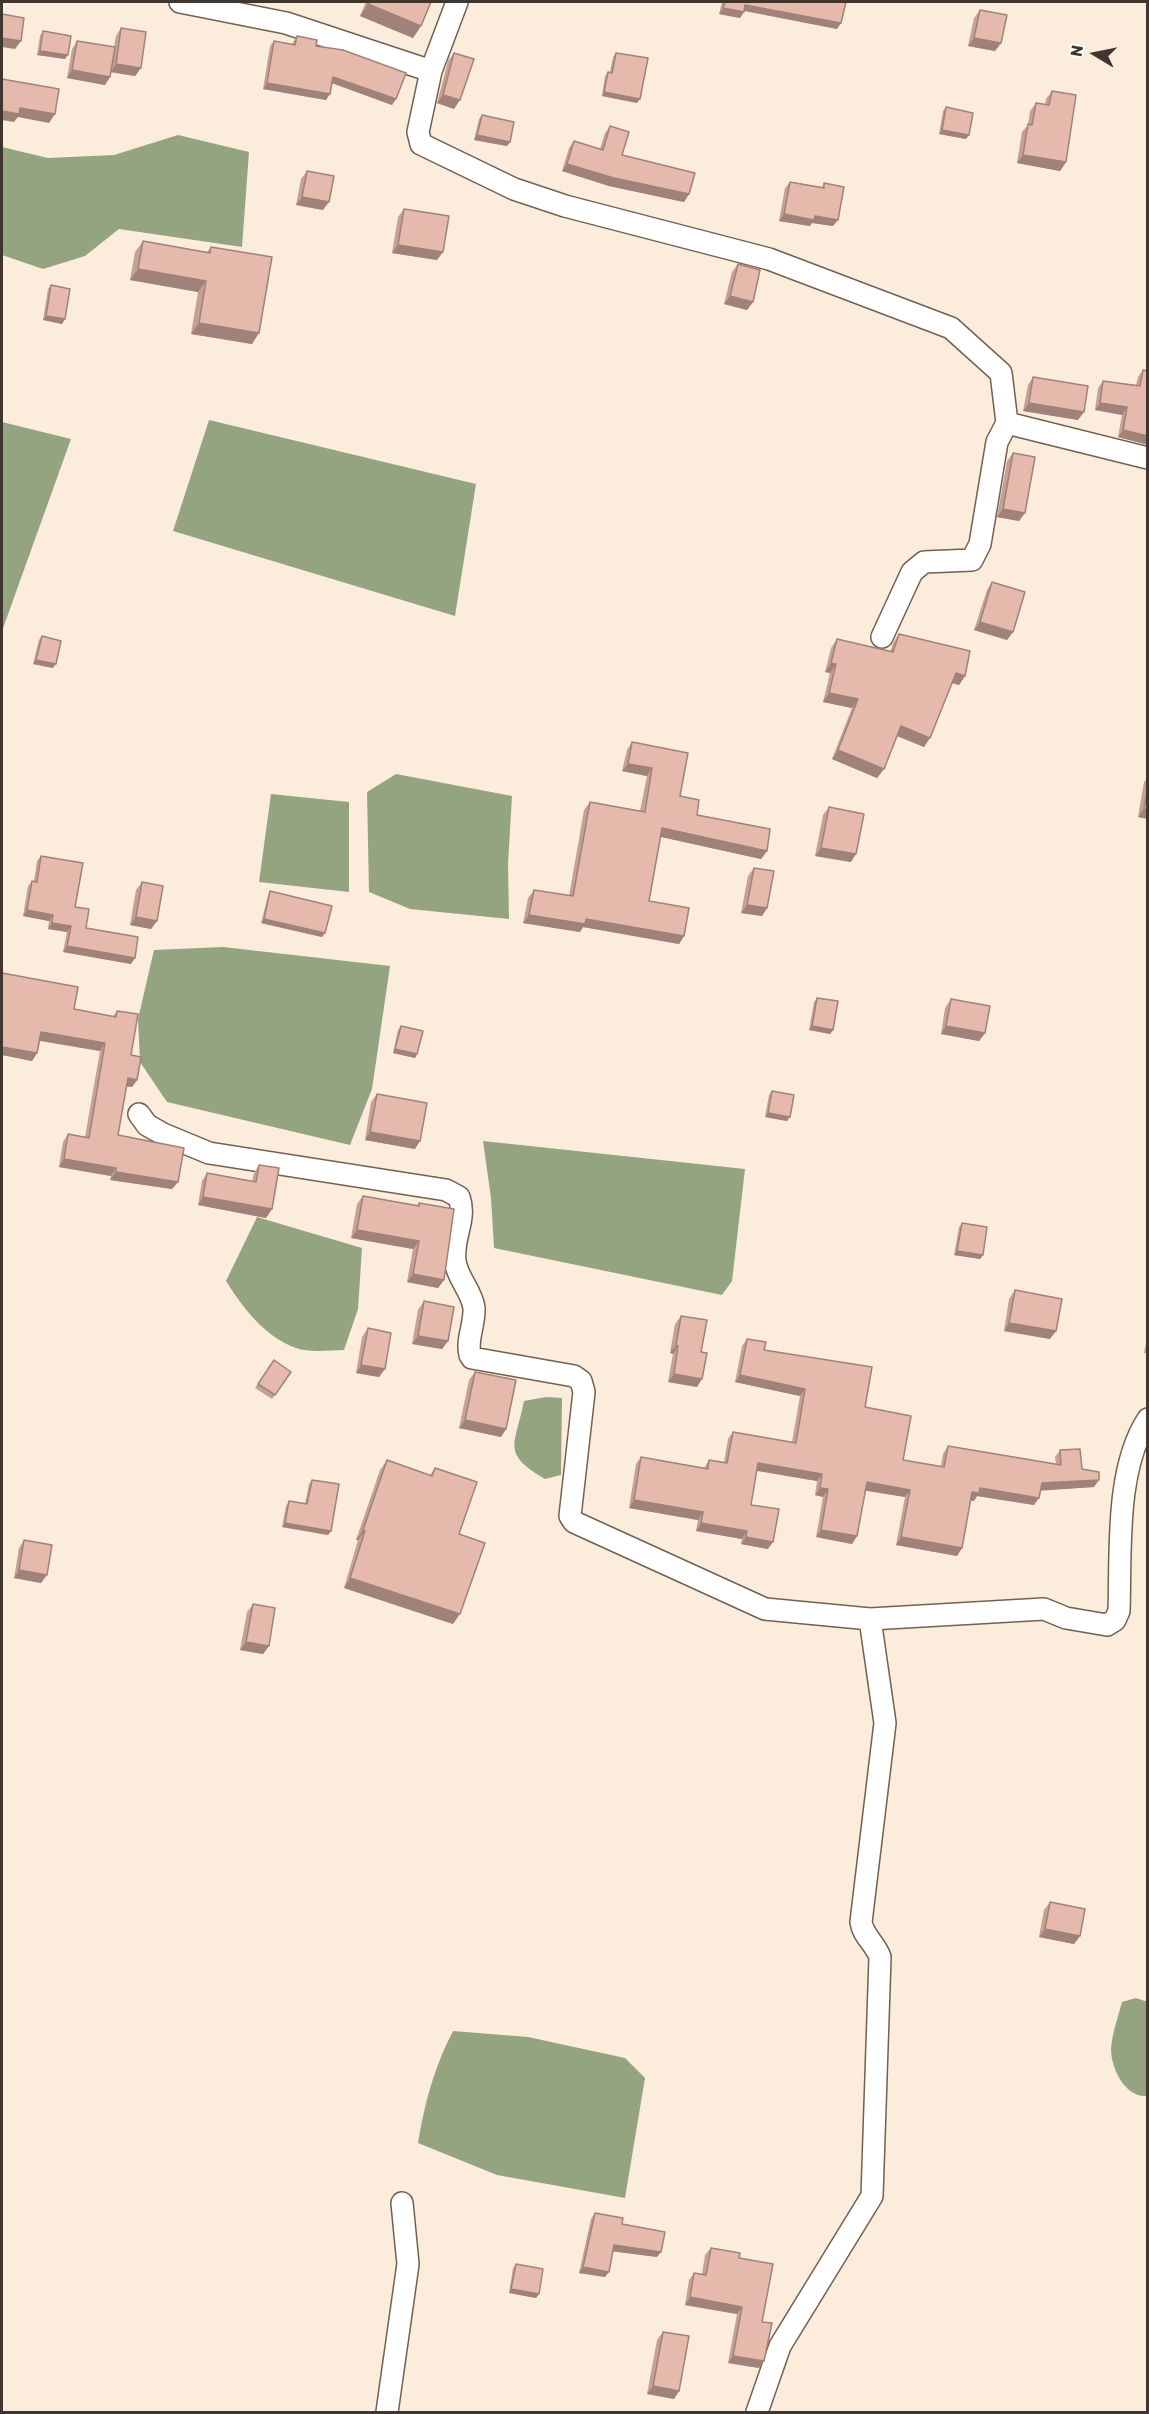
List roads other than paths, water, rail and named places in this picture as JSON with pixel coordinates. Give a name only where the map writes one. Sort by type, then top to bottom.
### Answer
[{"type":"street","points":[[180,2],[286,23],[431,71]]},
{"type":"street","points":[[457,2],[431,71],[418,132],[421,144],[514,189],[565,206],[769,259],[951,328],[1001,373],[1007,423],[997,442],[980,544],[972,560],[924,562],[912,572],[882,637]]},
{"type":"street","points":[[1007,423],[1148,458]]},
{"type":"street","points":[[139,1114],[147,1125],[163,1134],[209,1153],[446,1190],[459,1197],[463,1208],[462,1224],[456,1239],[455,1262],[474,1311],[470,1355],[472,1358],[574,1376],[581,1381],[584,1392],[570,1516],[574,1522],[765,1609],[870,1619],[1044,1609],[1066,1618],[1107,1625],[1114,1620],[1119,1611],[1125,1486],[1141,1429],[1148,1419]]},
{"type":"street","points":[[757,2412],[780,2346],[872,2196],[880,1957],[877,1947],[863,1932],[861,1922],[885,1723],[870,1619]]},
{"type":"street","points":[[387,2412],[408,2264],[402,2203]]}]
